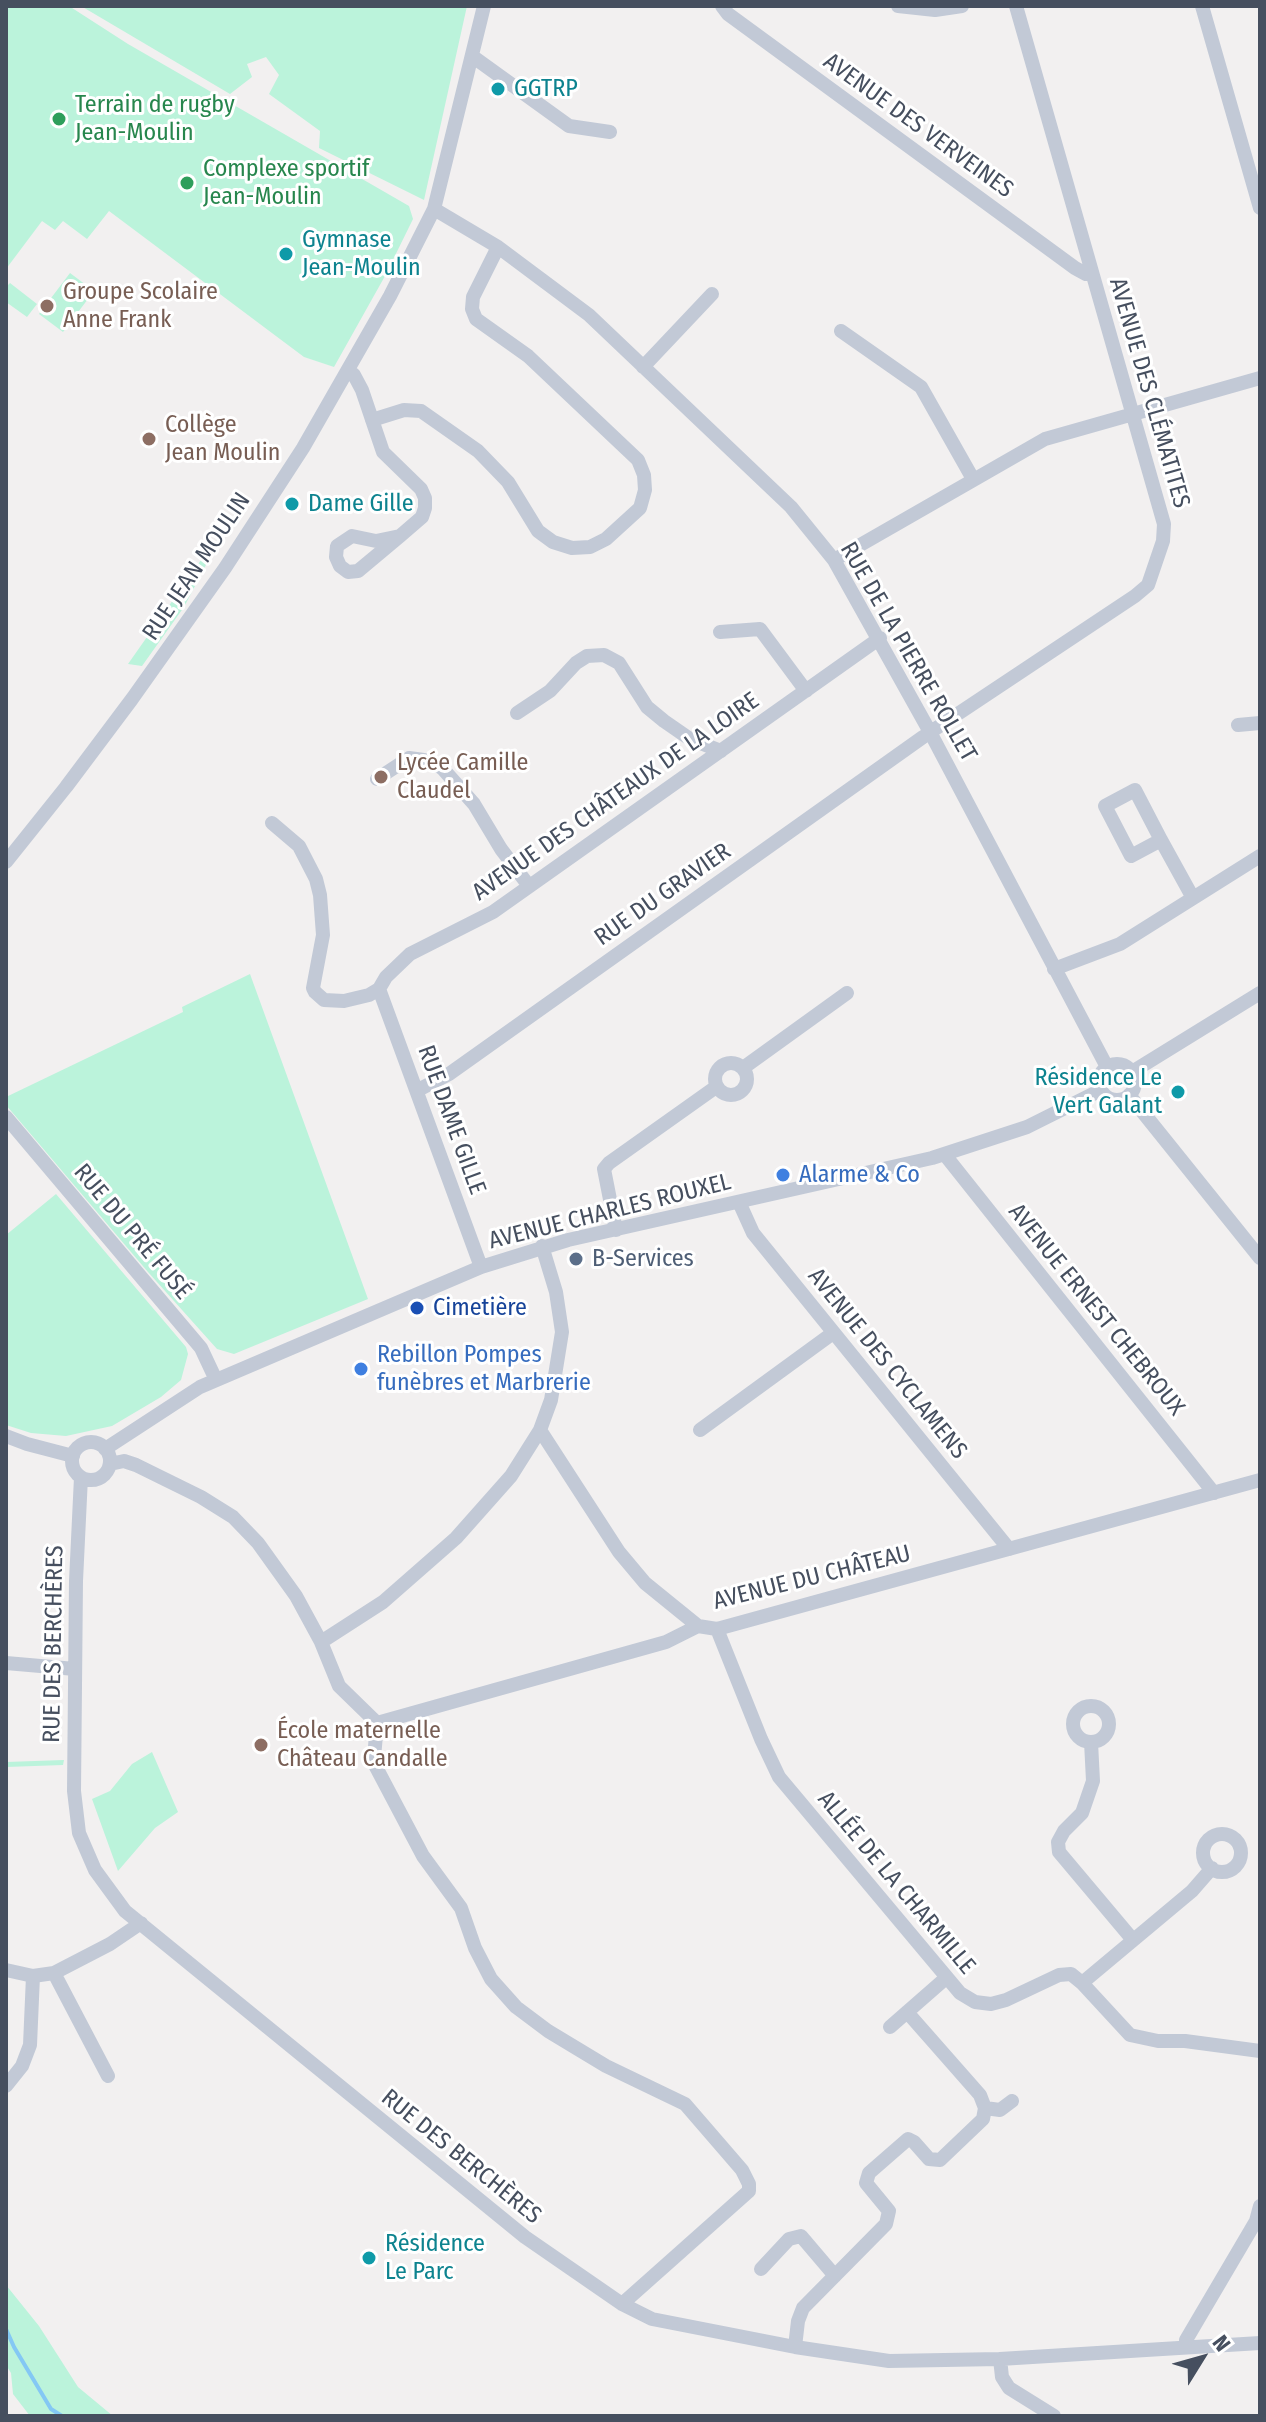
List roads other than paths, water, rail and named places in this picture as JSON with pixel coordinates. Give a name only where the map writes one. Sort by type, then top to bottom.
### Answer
[{"type":"street","name":"RUE JEAN MOULIN","points":[[6,862],[66,787],[192,615],[281,483],[398,281],[434,209],[484,6]]},
{"type":"street","name":"AVENUE DES VERVEINES","points":[[722,6],[728,14],[1075,268],[1086,274],[1092,273]]},
{"type":"street","points":[[898,6],[935,10],[962,6]]},
{"type":"street","name":"AVENUE DES CLÉMATITES","points":[[930,732],[1135,596],[1148,585],[1163,541],[1164,524],[1016,6]]},
{"type":"street","points":[[1202,6],[1260,208]]},
{"type":"street","points":[[472,56],[569,126],[610,132]]},
{"type":"street","name":"RUE DE LA PIERRE ROLLET","points":[[434,209],[498,247],[589,315],[791,507],[834,560],[880,638],[1107,1067]]},
{"type":"street","points":[[372,420],[404,410],[421,411],[478,451],[508,482],[538,531],[553,542],[572,548],[590,547],[606,539],[640,508],[645,490],[644,475],[638,460],[528,356],[476,319],[472,309],[473,297],[498,247]]},
{"type":"street","points":[[643,367],[712,294]]},
{"type":"street","points":[[841,331],[921,387],[973,479]]},
{"type":"street","points":[[348,370],[359,382],[383,452],[421,489],[425,498],[422,517],[400,536]]},
{"type":"street","points":[[834,560],[1045,439],[1260,378]]},
{"type":"street","points":[[720,632],[760,629],[806,691]]},
{"type":"street","name":"AVENUE DES CHÂTEAUX DE LA LOIRE","points":[[379,989],[386,977],[410,954],[480,920],[880,638]]},
{"type":"street","points":[[517,713],[550,691],[576,663],[587,656],[604,655],[619,663],[647,707],[664,721],[690,739],[721,751]]},
{"type":"street","points":[[1238,725],[1260,723]]},
{"type":"street","name":"RUE DU GRAVIER","points":[[418,1090],[449,1074],[930,732]]},
{"type":"street","points":[[377,779],[409,758],[431,761],[443,769],[474,804],[501,849],[529,886]]},
{"type":"street","points":[[1161,840],[1131,856],[1105,806],[1135,790],[1193,898]]},
{"type":"street","points":[[272,823],[299,846],[312,870],[320,895],[323,935],[313,988],[315,992],[324,1000],[344,1001],[369,995],[379,989]]},
{"type":"street","points":[[1054,969],[1120,944],[1260,856]]},
{"type":"street","name":"RUE DAME GILLE","points":[[379,989],[481,1267]]},
{"type":"street","points":[[743,1068],[847,993]]},
{"type":"street","points":[[1132,1072],[1260,993]]},
{"type":"street","points":[[734,1063],[743,1068],[747,1078],[740,1093],[730,1096],[716,1087],[714,1076],[719,1067],[734,1063]]},
{"type":"street","points":[[1118,1064],[1132,1072],[1134,1087],[1129,1095],[1114,1099],[1101,1090],[1099,1080],[1107,1067],[1118,1064]]},
{"type":"street","points":[[616,1230],[604,1169],[716,1087]]},
{"type":"street","name":"AVENUE CHARLES ROUXEL","points":[[105,1449],[216,1380],[481,1267],[542,1246],[945,1155],[1027,1127],[1101,1090]]},
{"type":"street","points":[[1129,1095],[1260,1258]]},
{"type":"street","name":"RUE DU PRÉ FUSÉ","points":[[6,1117],[201,1348],[216,1380]]},
{"type":"street","name":"AVENUE ERNEST CHEBROUX","points":[[945,1155],[1214,1493]]},
{"type":"street","name":"AVENUE DES CYCLAMENS","points":[[739,1202],[753,1233],[1009,1549]]},
{"type":"street","points":[[321,1642],[383,1602],[456,1538],[511,1476],[540,1430],[551,1400],[562,1332],[556,1292],[542,1246]]},
{"type":"street","points":[[700,1430],[833,1333]]},
{"type":"street","points":[[540,1430],[619,1552],[645,1583],[698,1626]]},
{"type":"street","points":[[6,1436],[73,1456]]},
{"type":"street","points":[[96,1443],[105,1449],[110,1464],[108,1470],[99,1478],[81,1477],[74,1468],[73,1456],[84,1444],[96,1443]]},
{"type":"street","points":[[110,1464],[124,1461],[136,1465],[210,1502],[233,1517],[280,1571],[321,1642],[339,1686],[377,1723],[376,1767],[423,1856],[461,1908],[475,1948],[491,1979],[516,2007],[548,2031],[606,2066],[685,2104],[742,2170],[749,2191],[627,2300]]},
{"type":"street","name":"RUE DES BERCHÈRES","points":[[81,1477],[74,1791],[79,1833],[95,1870],[118,1903],[141,1923],[500,2219],[652,2319],[795,2347],[889,2361],[1000,2359],[1260,2343]]},
{"type":"street","name":"AVENUE DU CHÂTEAU","points":[[377,1723],[666,1642],[698,1626],[717,1629],[1260,1480]]},
{"type":"street","name":"ALLÉE DE LA CHARMILLE","points":[[717,1629],[779,1777],[960,1993],[975,2002],[991,2004],[1059,1975],[1071,1974],[1082,1983]]},
{"type":"street","points":[[6,1663],[75,1669]]},
{"type":"street","points":[[1091,1742],[1093,1781],[1082,1813],[1058,1842],[1059,1852],[1133,1940]]},
{"type":"street","points":[[1212,1868],[1192,1891],[1082,1983],[1130,2035],[1158,2041],[1185,2041],[1260,2051]]},
{"type":"street","points":[[6,1970],[33,1976],[54,1973],[110,1944],[141,1923]]},
{"type":"street","points":[[54,1973],[108,2076]]},
{"type":"street","points":[[6,2086],[22,2066],[30,2045],[33,1976]]},
{"type":"street","points":[[890,2027],[946,1978]]},
{"type":"street","points":[[795,2347],[803,2308],[886,2224],[889,2211],[866,2183],[869,2173],[908,2139],[929,2159],[940,2160],[983,2119],[985,2108],[980,2095],[907,2012]]},
{"type":"street","points":[[985,2108],[1000,2110],[1012,2101]]},
{"type":"street","points":[[1186,2346],[1186,2340],[1256,2221],[1260,2206]]},
{"type":"street","points":[[761,2269],[789,2239],[801,2236],[835,2276]]},
{"type":"street","points":[[1000,2359],[1002,2377],[1009,2388],[1054,2416]]},
{"type":"waterway","points":[[6,2329],[51,2409],[62,2416]]},
{"type":"place","name":"GGTRP","points":[[498,89]]},
{"type":"place","name":"Terrain de rugby Jean-Moulin","points":[[59,119]]},
{"type":"place","name":"Complexe sportif Jean-Moulin","points":[[187,183]]},
{"type":"place","name":"Gymnase Jean-Moulin","points":[[286,254]]},
{"type":"place","name":"Groupe Scolaire Anne Frank","points":[[47,306]]},
{"type":"place","name":"Collège Jean Moulin","points":[[149,439]]},
{"type":"place","name":"Dame Gille","points":[[292,504]]},
{"type":"place","name":"Lycée Camille Claudel","points":[[381,777]]},
{"type":"place","name":"Résidence Le Vert Galant","points":[[1178,1092]]},
{"type":"place","name":"Alarme & Co","points":[[783,1175]]},
{"type":"place","name":"B-Services","points":[[576,1259]]},
{"type":"place","name":"Cimetière","points":[[417,1308]]},
{"type":"place","name":"Rebillon Pompes funèbres et Marbrerie","points":[[361,1369]]},
{"type":"place","name":"École maternelle Château Candalle","points":[[261,1745]]},
{"type":"place","name":"Résidence Le Parc","points":[[369,2258]]}]
